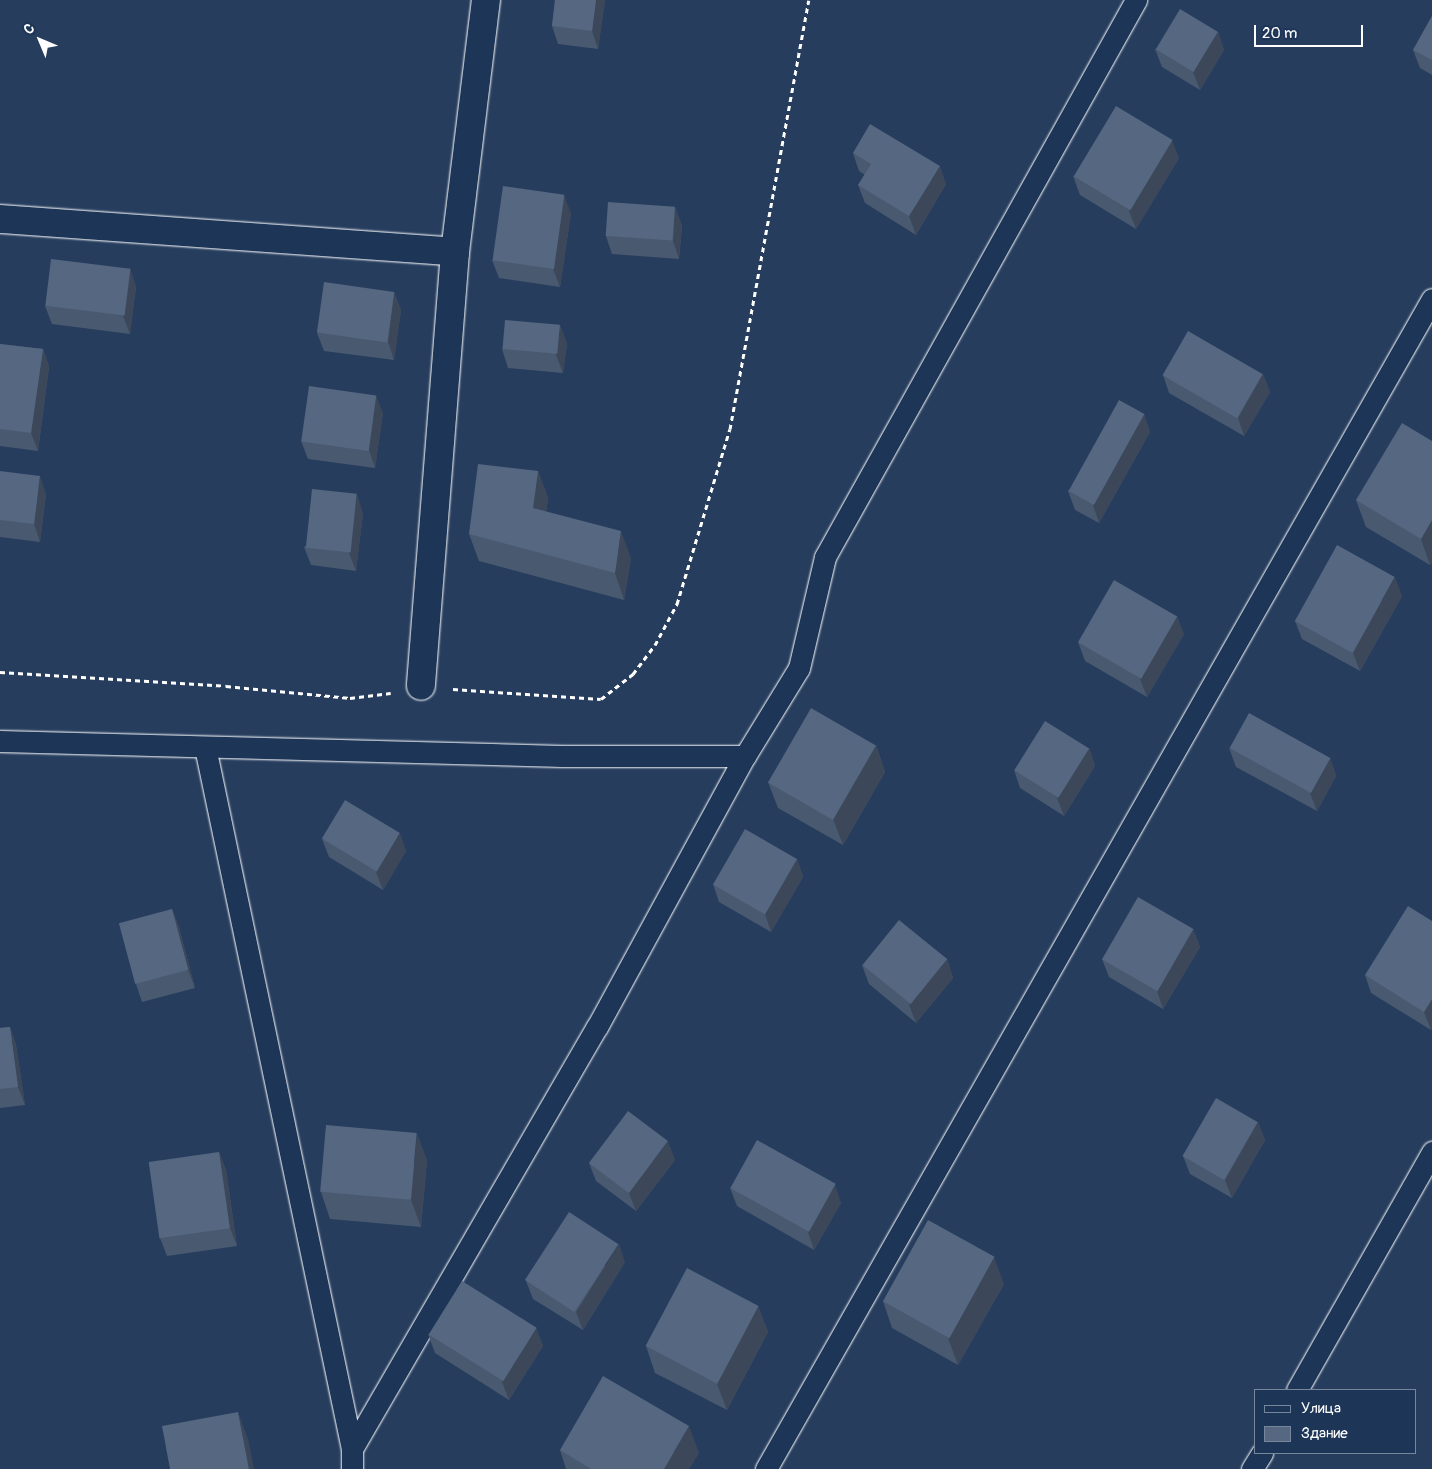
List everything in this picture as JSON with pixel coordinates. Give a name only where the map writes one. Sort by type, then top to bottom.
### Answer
[{"type":"street","points":[[421,686],[455,252],[486,0]]},
{"type":"street","points":[[0,218],[455,252]]},
{"type":"lane","points":[[352,1459],[597,1027],[745,756],[799,668],[825,557],[1136,0]]},
{"type":"lane","points":[[766,1469],[1432,299]]},
{"type":"lane","points":[[0,741],[562,756],[745,756]]},
{"type":"lane","points":[[205,747],[352,1459]]},
{"type":"lane","points":[[1298,1389],[1432,1152]]},
{"type":"lane","points":[[1252,1469],[1261,1454]]},
{"type":"path","points":[[0,672],[78,679],[226,686],[350,698],[421,686],[601,699],[633,674],[655,645],[677,604],[730,429],[809,0]]},
{"type":"building","points":[[555,0],[596,0],[592,31],[552,26]]},
{"type":"building","points":[[1180,9],[1218,32],[1194,72],[1156,49]]},
{"type":"building","points":[[1432,16],[1432,60],[1413,50]]},
{"type":"building","points":[[1116,106],[1173,140],[1130,210],[1074,176]]},
{"type":"building","points":[[870,124],[940,166],[909,216],[858,185],[871,164],[853,153]]},
{"type":"building","points":[[503,186],[564,195],[554,269],[493,260]]},
{"type":"building","points":[[608,202],[675,207],[672,241],[606,236]]},
{"type":"building","points":[[51,259],[130,269],[125,315],[45,306]]},
{"type":"building","points":[[324,282],[394,292],[387,342],[317,333]]},
{"type":"building","points":[[505,320],[560,325],[557,354],[502,349]]},
{"type":"building","points":[[1188,331],[1262,374],[1237,418],[1162,375]]},
{"type":"building","points":[[0,344],[43,349],[31,433],[0,429]]},
{"type":"building","points":[[309,386],[376,395],[369,451],[301,441]]},
{"type":"building","points":[[1119,400],[1144,414],[1094,505],[1069,491]]},
{"type":"building","points":[[1402,423],[1432,441],[1432,520],[1421,539],[1356,500]]},
{"type":"building","points":[[478,464],[538,471],[533,508],[621,531],[615,573],[469,534]]},
{"type":"building","points":[[0,471],[40,476],[34,524],[0,520]]},
{"type":"building","points":[[312,489],[357,494],[351,552],[306,548]]},
{"type":"building","points":[[1337,545],[1395,577],[1353,653],[1295,621]]},
{"type":"building","points":[[1114,580],[1177,616],[1141,679],[1078,642]]},
{"type":"building","points":[[811,708],[876,746],[833,820],[768,782]]},
{"type":"building","points":[[1249,713],[1330,758],[1311,793],[1230,748]]},
{"type":"building","points":[[1045,721],[1089,749],[1058,798],[1014,770]]},
{"type":"building","points":[[345,800],[400,833],[377,872],[322,839]]},
{"type":"building","points":[[745,829],[797,859],[765,914],[713,884]]},
{"type":"building","points":[[1138,897],[1193,929],[1157,991],[1102,959]]},
{"type":"building","points":[[1408,906],[1432,921],[1432,999],[1424,1012],[1365,975]]},
{"type":"building","points":[[172,909],[188,970],[135,984],[119,923]]},
{"type":"building","points":[[899,920],[947,959],[911,1004],[862,965]]},
{"type":"building","points":[[10,1027],[18,1087],[0,1089],[0,1028]]},
{"type":"building","points":[[1216,1098],[1258,1122],[1224,1180],[1182,1156]]},
{"type":"building","points":[[628,1111],[668,1141],[629,1193],[589,1163]]},
{"type":"building","points":[[326,1125],[417,1133],[411,1200],[320,1192]]},
{"type":"building","points":[[757,1140],[836,1184],[809,1232],[730,1188]]},
{"type":"building","points":[[219,1152],[230,1228],[159,1238],[149,1162]]},
{"type":"building","points":[[569,1212],[618,1244],[574,1312],[525,1280]]},
{"type":"building","points":[[928,1220],[994,1257],[949,1338],[883,1301]]},
{"type":"building","points":[[687,1268],[759,1306],[717,1384],[646,1346]]},
{"type":"building","points":[[462,1281],[537,1328],[503,1381],[429,1334]]},
{"type":"building","points":[[603,1376],[689,1426],[664,1469],[591,1469],[560,1450]]},
{"type":"building","points":[[238,1412],[249,1469],[170,1469],[162,1426]]}]
